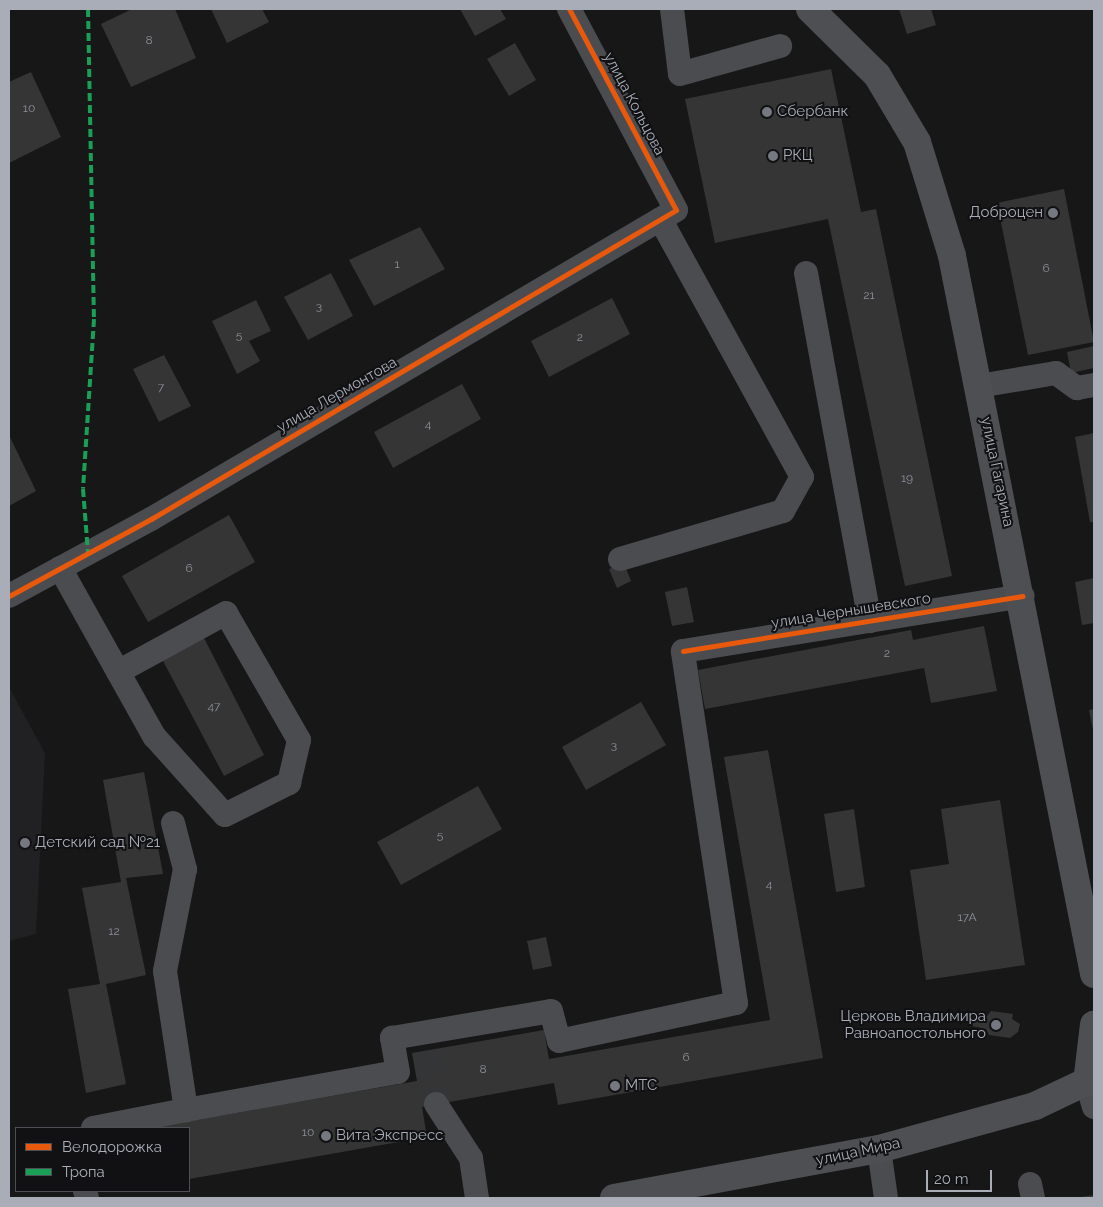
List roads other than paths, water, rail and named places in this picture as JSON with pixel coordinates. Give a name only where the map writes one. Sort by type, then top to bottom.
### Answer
[{"type":"main road","name":"улица Гагарина","points":[[810,9],[877,75],[917,142],[952,256],[1023,596],[1094,974]]},
{"type":"main road","points":[[1073,863],[1094,885]]},
{"type":"main road","points":[[1092,1089],[1094,1024]]},
{"type":"main road","name":"улица Мира","points":[[628,1197],[879,1149],[1092,1089]]},
{"type":"street","name":"улица Кольцова","points":[[569,9],[668,215],[802,477],[782,511],[620,559]]},
{"type":"street","points":[[672,9],[680,74],[780,46]]},
{"type":"street","name":"улица Лермонтова","points":[[9,596],[668,215]]},
{"type":"street","points":[[806,274],[870,621]]},
{"type":"street","points":[[979,386],[1056,373],[1077,388],[1094,385]]},
{"type":"street","points":[[60,568],[118,672],[154,736],[224,815],[289,783],[299,740],[226,613],[118,672]]},
{"type":"street","name":"улица Чернышевского","points":[[186,1110],[398,1072],[392,1038],[424,1042],[551,1011],[559,1041],[736,1004],[683,651],[1023,596]]},
{"type":"street","points":[[98,1127],[186,1110],[165,971],[185,869],[173,823]]},
{"type":"street","points":[[436,1104],[471,1158],[477,1198]]},
{"type":"street","points":[[879,1149],[886,1198]]},
{"type":"tunnel","points":[[426,1051],[436,1104]]},
{"type":"place","name":"Сбербанк","points":[[767,112]]},
{"type":"place","name":"РКЦ","points":[[773,156]]},
{"type":"place","name":"Доброцен","points":[[1053,213]]},
{"type":"place","name":"Детский сад №21","points":[[25,843]]},
{"type":"place","name":"Церковь Владимира Равноапостольного","points":[[996,1025]]},
{"type":"place","name":"МТС","points":[[615,1086]]},
{"type":"place","name":"Вита Экспресс","points":[[326,1136]]}]
